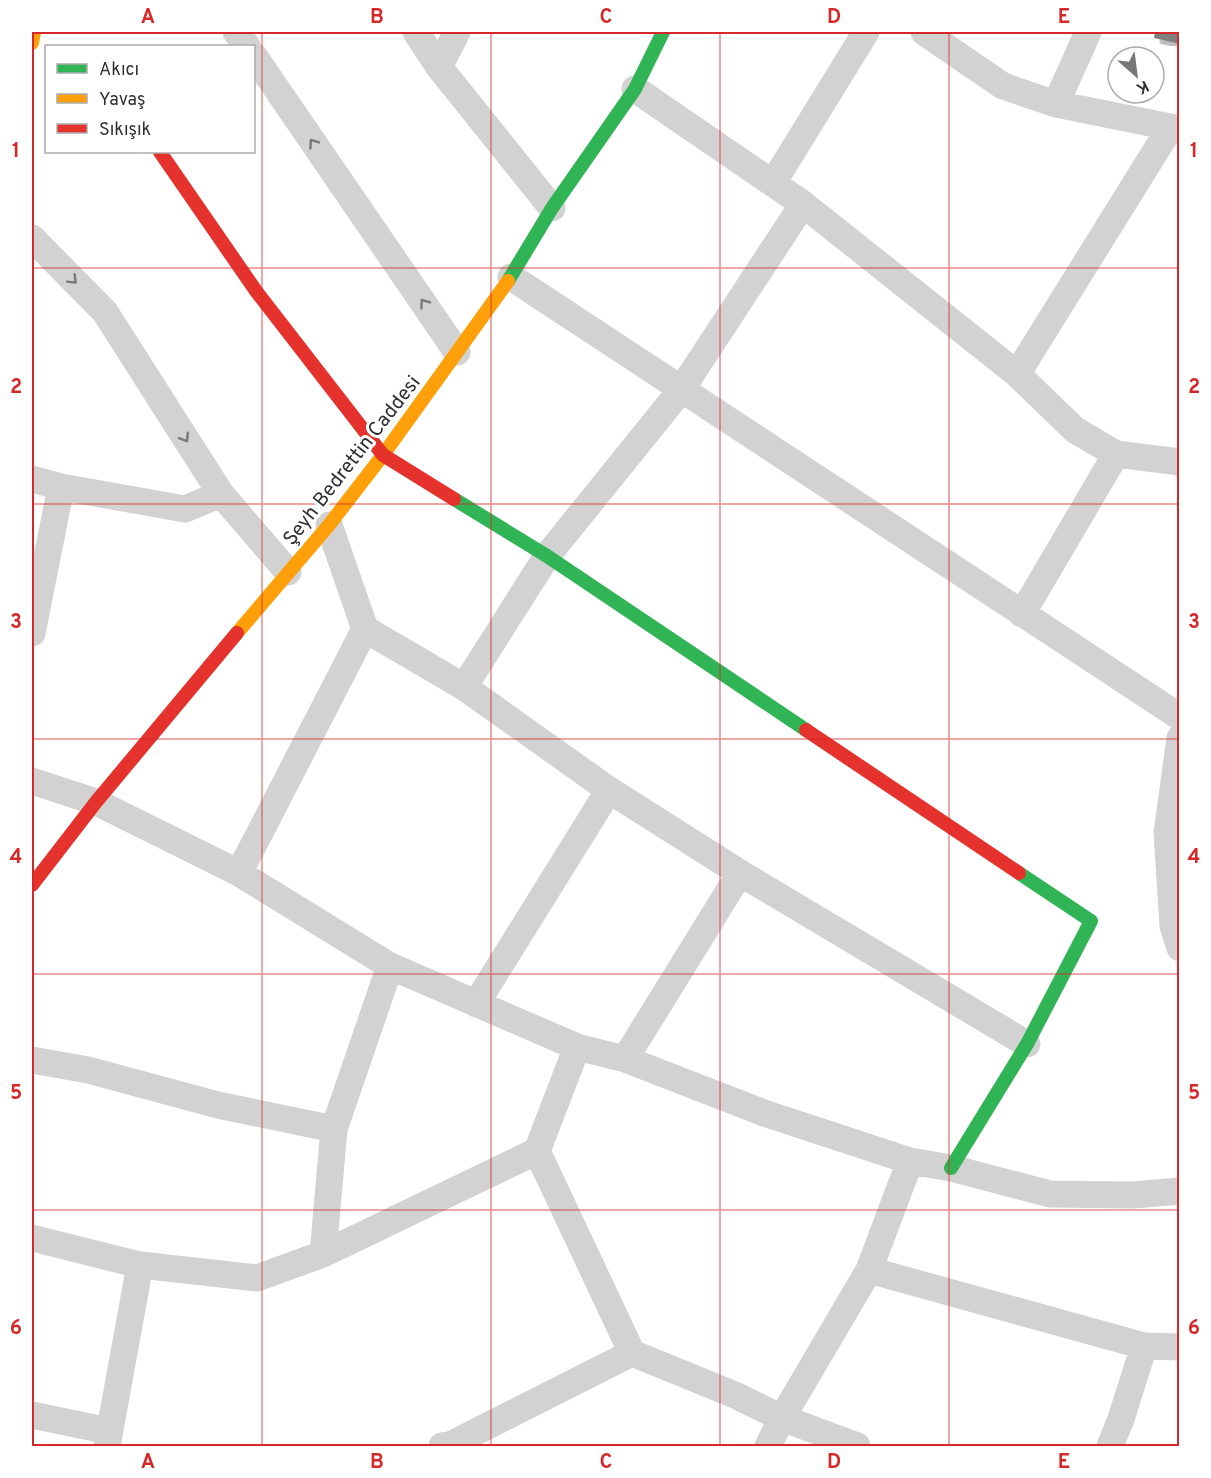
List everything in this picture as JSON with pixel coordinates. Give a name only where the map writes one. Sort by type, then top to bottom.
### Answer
[{"type":"street","points":[[32,43],[34,32]]},
{"type":"street","points":[[236,32],[246,45]]},
{"type":"street","points":[[416,32],[439,67],[552,208]]},
{"type":"street","points":[[439,67],[457,32]]},
{"type":"street","name":"Şeyh Bedrettin Caddesi","points":[[32,885],[96,802],[329,525],[383,455],[511,277],[552,208],[635,89],[663,32]]},
{"type":"street","points":[[773,183],[866,32]]},
{"type":"street","points":[[924,32],[1003,86],[1056,104],[1175,128],[1017,374]]},
{"type":"street","points":[[1056,104],[1088,32]]},
{"type":"street","points":[[255,57],[457,352]]},
{"type":"street","points":[[635,89],[803,204],[1017,374],[1075,430],[1116,454],[1179,462]]},
{"type":"street","points":[[161,153],[256,291],[383,455],[547,556],[1091,921],[1027,1044],[951,1168]]},
{"type":"street","points":[[464,687],[547,556],[681,390],[803,204]]},
{"type":"street","points":[[32,238],[105,312],[221,494],[288,572]]},
{"type":"street","points":[[511,277],[1179,717]]},
{"type":"street","points":[[1022,614],[1116,454]]},
{"type":"street","points":[[32,479],[62,487],[185,508],[221,494]]},
{"type":"street","points":[[32,633],[62,487]]},
{"type":"street","points":[[329,525],[365,629],[464,687],[609,790],[740,873],[1027,1044]]},
{"type":"street","points":[[240,873],[365,629]]},
{"type":"street","points":[[1179,738],[1167,833],[1173,926],[1179,948]]},
{"type":"street","points":[[32,781],[96,802],[240,873],[390,966],[577,1047],[625,1059],[764,1113],[910,1161],[951,1168],[1050,1194],[1133,1194],[1179,1191]]},
{"type":"street","points":[[476,1004],[609,790]]},
{"type":"street","points":[[625,1059],[740,873]]},
{"type":"street","points":[[323,1254],[334,1129],[390,966]]},
{"type":"street","points":[[32,1238],[140,1265],[257,1278],[323,1254],[537,1151],[577,1047]]},
{"type":"street","points":[[32,1060],[88,1070],[218,1106],[334,1129]]},
{"type":"street","points":[[537,1151],[632,1353],[735,1395],[782,1418],[857,1446]]},
{"type":"street","points":[[768,1446],[869,1270],[910,1161]]},
{"type":"street","points":[[32,1415],[108,1439],[140,1265]]},
{"type":"street","points":[[869,1270],[1144,1346],[1179,1347]]},
{"type":"street","points":[[1110,1446],[1144,1346]]},
{"type":"street","points":[[442,1446],[452,1444],[632,1353]]},
{"type":"building","points":[[1155,32],[1180,32],[1180,44],[1154,38]]},
{"type":"traffic: fast","points":[[508,281],[552,208],[635,89],[663,32]]},
{"type":"traffic: fast","points":[[454,499],[547,556],[806,730]]},
{"type":"traffic: fast","points":[[951,1168],[1027,1044],[1091,921],[1019,873]]},
{"type":"traffic: slow","points":[[32,43],[34,32]]},
{"type":"traffic: slow","points":[[237,633],[329,525],[383,455],[508,281]]},
{"type":"traffic: jam","points":[[161,153],[256,291],[383,455],[454,499]]},
{"type":"traffic: jam","points":[[32,885],[96,802],[237,633]]},
{"type":"traffic: jam","points":[[806,730],[1019,873]]}]
